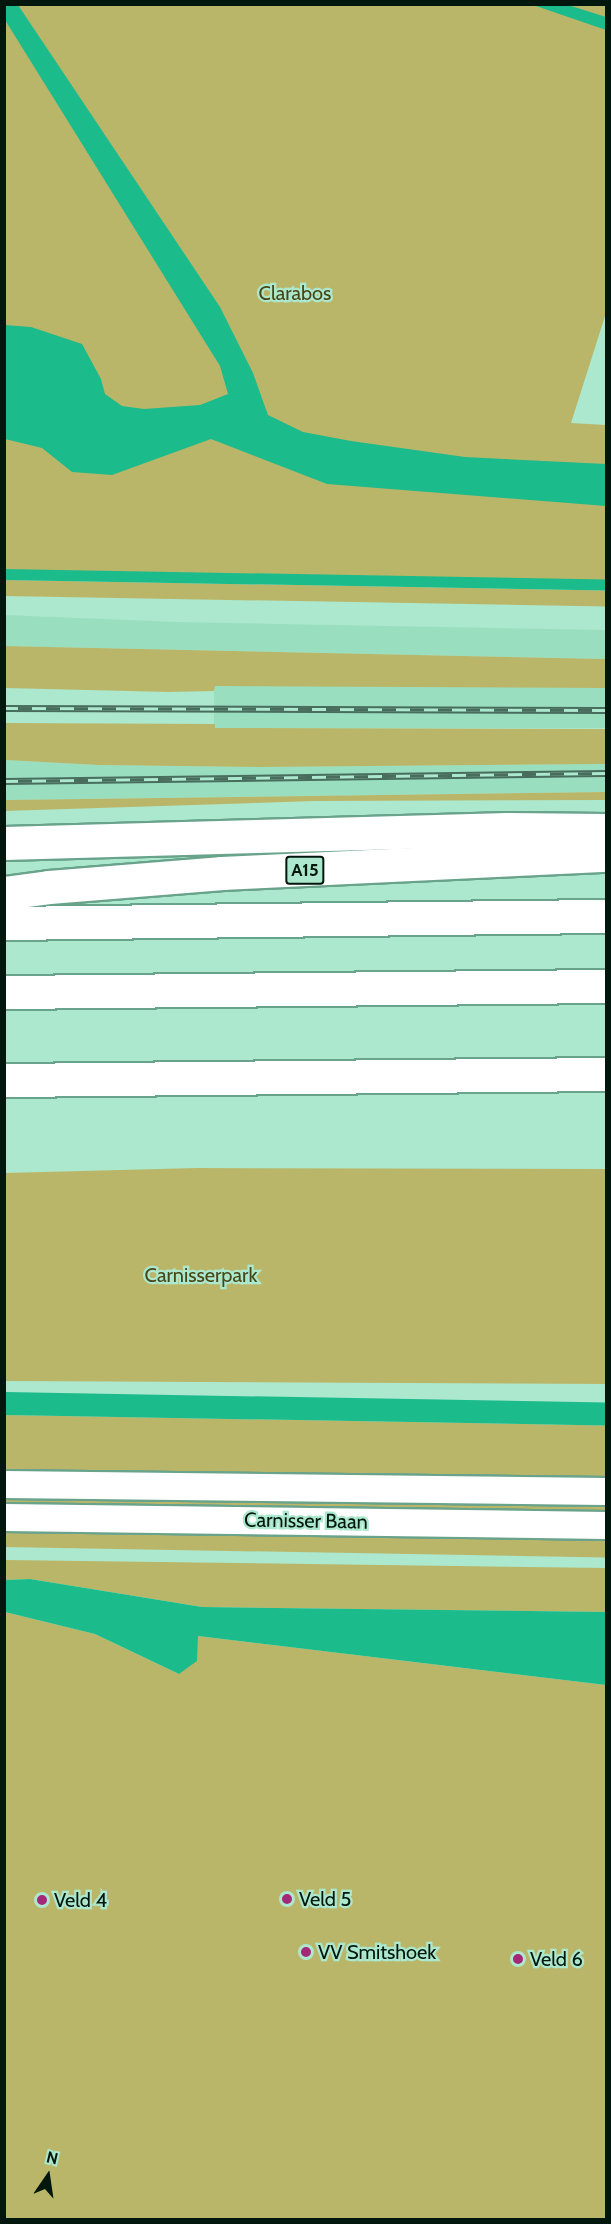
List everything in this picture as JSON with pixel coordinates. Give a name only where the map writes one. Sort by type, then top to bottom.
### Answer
[{"type":"highway","name":"A15","points":[[4,843],[496,830],[606,830]]},
{"type":"highway","name":"A15","points":[[4,893],[49,886],[222,873],[606,855]]},
{"type":"highway","points":[[4,923],[606,916]]},
{"type":"highway","points":[[4,992],[606,986]]},
{"type":"highway","points":[[4,1080],[606,1074]]},
{"type":"main road","name":"Carnisser Baan","points":[[4,1484],[606,1491]]},
{"type":"main road","name":"Carnisser Baan","points":[[4,1517],[606,1525]]},
{"type":"shaded area","points":[[5,4],[18,5],[220,307],[253,373],[268,415],[303,432],[351,441],[465,457],[606,464],[606,506],[327,484],[211,439],[112,475],[72,472],[42,448],[5,439],[5,325],[31,327],[82,344],[101,379],[105,394],[122,406],[144,409],[200,405],[228,394],[220,366],[5,20]]},
{"type":"shaded area","points":[[533,5],[568,5],[606,17],[606,30]]},
{"type":"shaded area","points":[[4,569],[606,580],[606,591],[4,580]]},
{"type":"shaded area","points":[[5,615],[177,622],[606,630],[606,659],[5,646]]},
{"type":"shaded area","points":[[214,686],[606,686],[606,728],[214,728]]},
{"type":"shaded area","points":[[4,760],[98,765],[262,767],[606,764],[606,792],[5,800]]},
{"type":"shaded area","points":[[5,1392],[606,1402],[606,1425],[5,1415]]},
{"type":"shaded area","points":[[30,1579],[202,1607],[606,1612],[606,1685],[198,1636],[197,1661],[179,1674],[95,1634],[5,1612],[5,1580]]},
{"type":"green space","name":"Clarabos","points":[[5,5],[606,5],[606,313],[571,423],[606,425],[606,586],[5,579]]},
{"type":"green space","points":[[5,580],[606,590],[606,606],[5,596]]},
{"type":"green space","points":[[4,646],[606,659],[606,688],[215,686],[214,691],[169,692],[5,688]]},
{"type":"green space","points":[[4,723],[215,724],[215,728],[606,729],[606,764],[262,767],[98,765],[5,760]]},
{"type":"green space","points":[[606,792],[606,800],[315,801],[4,811],[5,800]]},
{"type":"green space","name":"Carnisserpark","points":[[197,1168],[606,1169],[606,1384],[5,1381],[5,1173]]},
{"type":"green space","points":[[4,1415],[606,1426],[605,1485],[4,1475]]},
{"type":"green space","points":[[4,1491],[606,1502],[606,1519],[4,1508]]},
{"type":"green space","points":[[5,1525],[606,1535],[606,1557],[5,1547]]},
{"type":"green space","points":[[4,1560],[606,1568],[606,1612],[202,1607],[30,1579],[5,1580]]},
{"type":"green space","name":"VV Smitshoek","points":[[5,1612],[95,1634],[179,1674],[198,1636],[606,1685],[606,2219],[5,2219]]},
{"type":"railway","points":[[4,708],[606,710]]},
{"type":"railway","points":[[4,781],[606,773]]},
{"type":"place","name":"Veld 5","points":[[287,1899]]},
{"type":"place","name":"Veld 4","points":[[42,1900]]},
{"type":"place","name":"VV Smitshoek","points":[[306,1952]]},
{"type":"place","name":"Veld 6","points":[[518,1959]]}]
